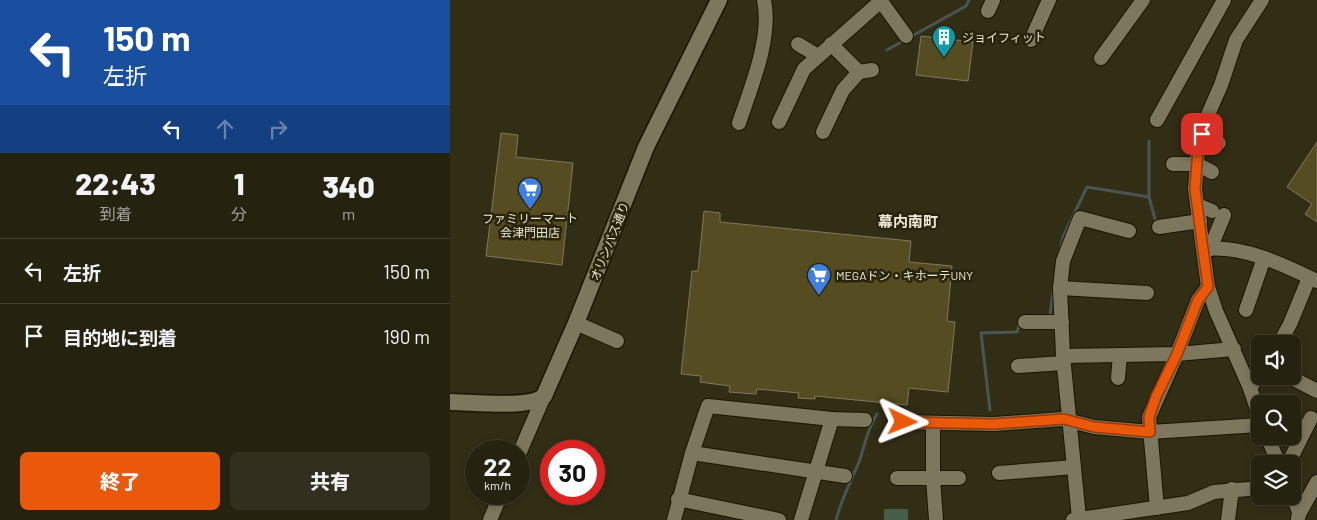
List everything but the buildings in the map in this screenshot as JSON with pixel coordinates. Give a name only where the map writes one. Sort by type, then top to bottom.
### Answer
[{"type":"street","name":"オリンパス通り","points":[[544,396],[576,323],[646,147],[719,0]]},
{"type":"street","points":[[739,123],[763,41],[766,20],[764,0]]},
{"type":"street","points":[[779,122],[804,68],[880,0],[906,36]]},
{"type":"street","points":[[1031,40],[1049,0]]},
{"type":"street","points":[[1101,58],[1143,0]]},
{"type":"street","points":[[1158,120],[1224,0]]},
{"type":"street","points":[[1252,395],[1216,311],[1208,287],[1207,249],[1195,189],[1202,134],[1236,40],[1262,0]]},
{"type":"street","points":[[798,44],[818,56]]},
{"type":"street","points":[[823,132],[843,90],[865,71],[832,44]]},
{"type":"street","points":[[1202,134],[1219,143]]},
{"type":"street","points":[[1173,164],[1197,164],[1212,172]]},
{"type":"street","points":[[1197,205],[1218,213],[1207,249]]},
{"type":"street","points":[[1129,231],[1080,218],[1063,261],[1060,288],[1063,360],[1074,467],[1076,519],[1188,503],[1214,492],[1251,488]]},
{"type":"street","points":[[1159,227],[1200,221]]},
{"type":"street","points":[[1207,249],[1221,247],[1264,258],[1313,280],[1284,335]]},
{"type":"street","points":[[1246,310],[1264,258]]},
{"type":"street","points":[[1157,508],[1149,417],[1198,300],[1208,287]]},
{"type":"street","points":[[1060,288],[1147,293]]},
{"type":"street","points":[[1025,322],[1062,322]]},
{"type":"street","points":[[576,323],[617,341]]},
{"type":"street","points":[[1018,366],[1120,355],[1177,354],[1234,349]]},
{"type":"street","points":[[1118,378],[1120,355]]},
{"type":"street","points":[[1301,382],[1317,390]]},
{"type":"street","points":[[450,402],[524,404],[536,401],[544,396]]},
{"type":"street","points":[[525,440],[544,396]]},
{"type":"street","points":[[674,520],[678,499],[708,406],[832,419],[865,420]]},
{"type":"street","points":[[1292,455],[1311,418]]},
{"type":"street","points":[[801,520],[832,419]]},
{"type":"street","points":[[903,422],[994,424],[1064,419],[1114,430],[1150,432],[1251,426]]},
{"type":"street","points":[[933,423],[933,478],[936,520]]},
{"type":"street","points":[[692,454],[845,476]]},
{"type":"street","points":[[999,474],[1074,467]]},
{"type":"street","points":[[898,478],[959,478]]},
{"type":"street","points":[[1298,517],[1317,482]]},
{"type":"street","points":[[1228,520],[1232,489]]},
{"type":"street","points":[[678,499],[779,520]]},
{"type":"street","points":[[490,520],[496,505]]},
{"type":"green space","points":[[884,509],[908,509],[908,520],[884,520]]},
{"type":"waterway","points":[[887,50],[966,6],[969,0]]},
{"type":"waterway","points":[[1149,141],[1149,197],[1155,219]]},
{"type":"waterway","points":[[1060,251],[1063,237],[1087,187],[1149,197]]},
{"type":"waterway","points":[[1047,316],[1050,315],[1055,277]]},
{"type":"waterway","points":[[990,410],[981,333],[1017,332],[1020,323]]},
{"type":"waterway","points":[[836,520],[843,498],[859,462],[868,431],[877,414]]},
{"type":"place","name":"ジョイフィット","points":[[944,58]]},
{"type":"place","name":"ファミリーマート 会津門田店","points":[[530,210]]},
{"type":"place","name":"MEGAドン・キホーテUNY","points":[[819,296]]},
{"type":"district","name":"幕内南町","points":[[908,221]]},
{"type":"route","points":[[903,422],[994,424],[1064,419],[1094,427],[1150,432],[1149,417],[1156,397],[1164,386],[1198,300],[1208,287],[1195,189],[1198,149],[1202,134]]}]
